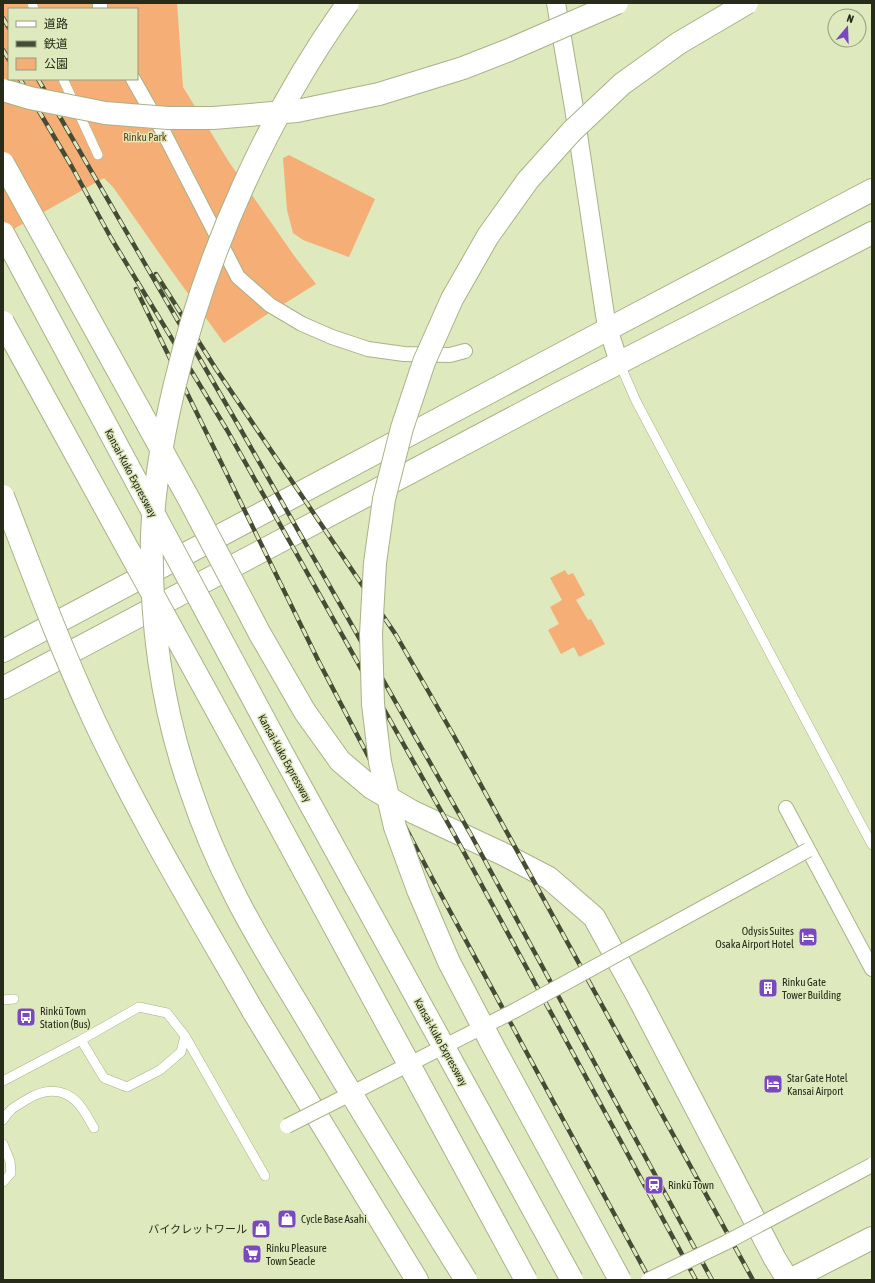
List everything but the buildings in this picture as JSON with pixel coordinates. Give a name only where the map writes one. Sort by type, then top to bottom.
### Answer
[{"type":"main road","points":[[348,3],[322,40],[293,88],[263,146],[236,202],[213,257],[194,313],[179,365],[166,420],[158,475],[152,533],[152,578],[155,631],[162,686],[175,742],[191,792],[212,845],[235,895],[263,946],[348,1089],[466,1280]]},
{"type":"main road","points":[[3,90],[30,98],[105,113],[168,118],[213,118],[297,111],[379,94],[463,68],[509,50],[617,3]]},
{"type":"main road","points":[[620,1280],[449,962],[418,890],[396,827],[380,762],[373,704],[370,634],[375,563],[384,499],[402,428],[424,362],[452,299],[488,236],[528,180],[572,131],[622,84],[679,43],[747,3]]},
{"type":"main road","points":[[3,163],[190,501],[260,634],[305,712],[340,761],[372,788],[413,812],[501,853],[549,878],[594,917],[637,995],[775,1259],[789,1280],[872,1238]]},
{"type":"main road","points":[[3,651],[328,476],[417,431],[872,190]]},
{"type":"main road","name":"Kansai-Kuko Expressway","points":[[3,233],[283,756],[572,1280]]},
{"type":"main road","points":[[3,688],[619,362],[872,233]]},
{"type":"main road","points":[[3,322],[237,748],[526,1280]]},
{"type":"main road","points":[[3,496],[59,637],[94,719],[141,814],[253,1012],[417,1280]]},
{"type":"street","points":[[556,3],[574,108],[608,329],[619,362]]},
{"type":"street","points":[[134,80],[166,137],[238,277],[270,305],[302,324],[332,337],[368,349],[404,354],[450,355],[465,351]]},
{"type":"street","points":[[786,808],[872,969]]},
{"type":"street","points":[[288,1126],[516,1010],[808,850]]},
{"type":"street","points":[[648,1280],[725,1243],[872,1165]]},
{"type":"lane","points":[[63,80],[98,155]]},
{"type":"lane","points":[[619,362],[636,401],[872,845]]},
{"type":"lane","points":[[3,1000],[14,999]]},
{"type":"lane","points":[[3,1081],[81,1040],[139,1007],[167,1013],[185,1036],[264,1176]]},
{"type":"lane","points":[[81,1040],[104,1078],[127,1087],[160,1070],[181,1052],[185,1036]]},
{"type":"lane","points":[[3,1120],[8,1111],[30,1097],[48,1090],[62,1092],[77,1102],[94,1128]]},
{"type":"lane","points":[[3,1144],[10,1161],[11,1173],[3,1182]]},
{"type":"green space","name":"Rinku Park","points":[[3,3],[177,3],[183,87],[229,162],[295,257],[316,284],[224,343],[113,187],[104,178],[3,235]]},
{"type":"green space","points":[[289,155],[375,199],[349,257],[303,240],[293,233],[287,210],[283,158]]},
{"type":"green space","points":[[565,570],[568,575],[573,573],[585,595],[576,600],[588,620],[591,619],[605,644],[579,657],[574,647],[561,654],[548,630],[559,624],[550,607],[562,600],[550,578]]},
{"type":"railway","points":[[3,18],[8,26]]},
{"type":"railway","points":[[3,50],[8,58]]},
{"type":"railway","points":[[21,80],[72,167],[111,238],[227,430],[454,834],[696,1280]]},
{"type":"railway","points":[[39,80],[237,423],[470,833],[712,1280]]},
{"type":"railway","points":[[156,274],[216,369],[396,635],[454,736],[753,1280]]},
{"type":"railway","points":[[136,289],[319,662],[432,878],[650,1280]]},
{"type":"place","name":"Odysis Suites Osaka Airport Hotel","points":[[808,937]]},
{"type":"place","name":"Rinku Gate Tower Building","points":[[768,988]]},
{"type":"place","name":"Rinkū Town Station (Bus)","points":[[26,1017]]},
{"type":"place","name":"Star Gate Hotel Kansai Airport","points":[[773,1084]]},
{"type":"place","name":"Rinkū Town","points":[[654,1185]]},
{"type":"place","name":"Cycle Base Asahi","points":[[287,1219]]},
{"type":"place","name":"バイクレットワール","points":[[261,1229]]},
{"type":"place","name":"Rinku Pleasure Town Seacle","points":[[252,1254]]}]
